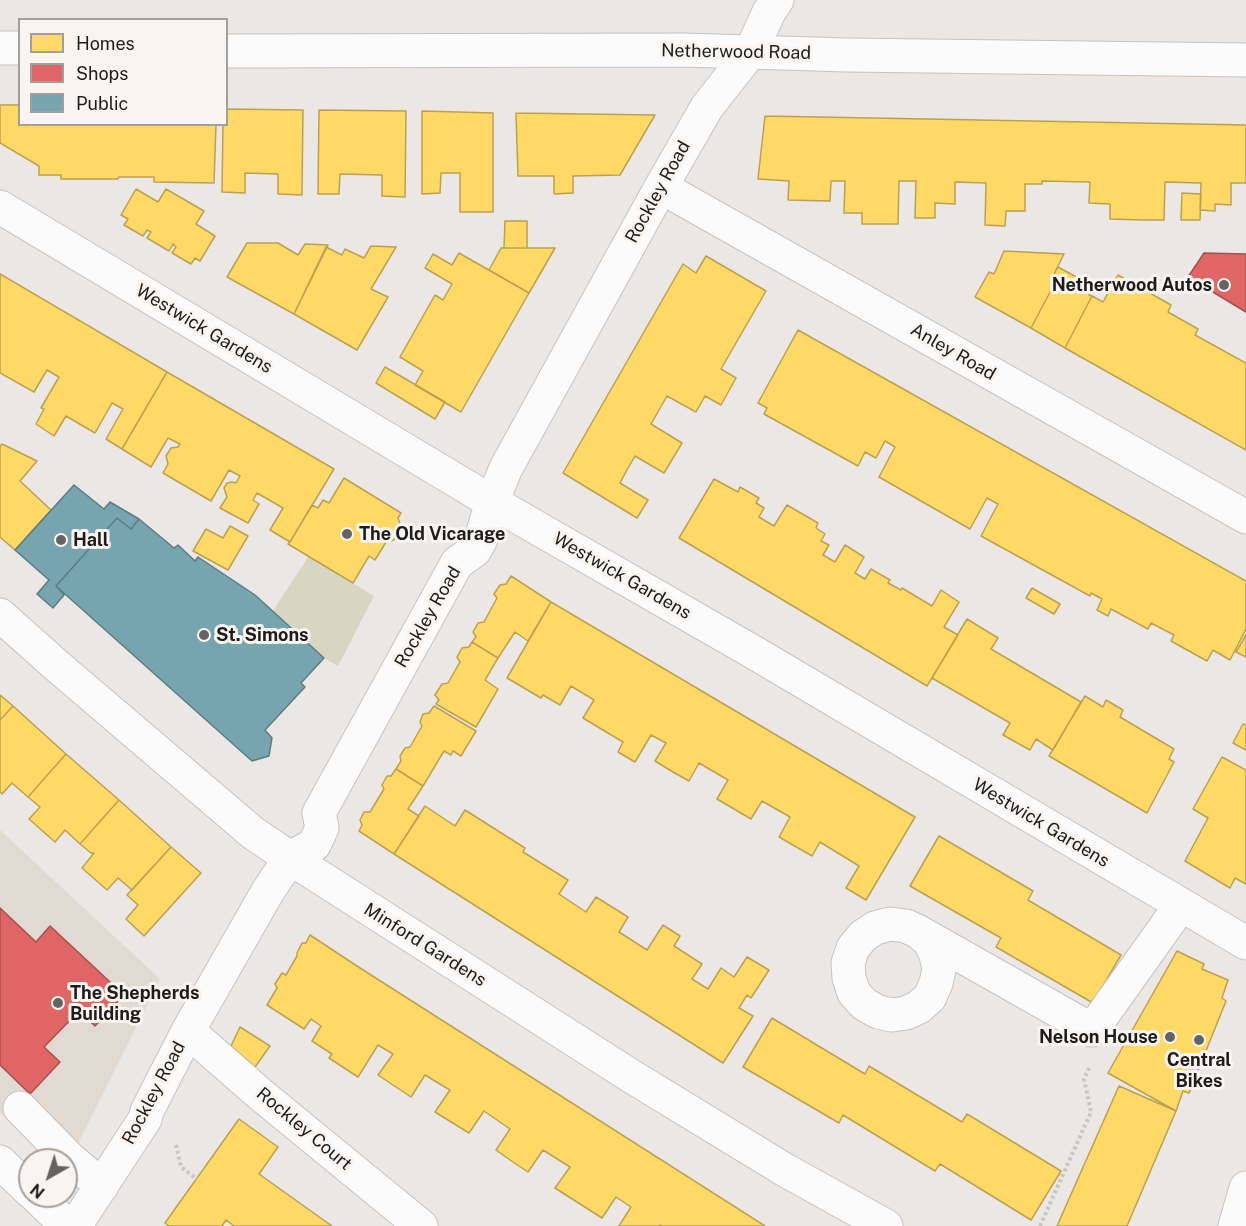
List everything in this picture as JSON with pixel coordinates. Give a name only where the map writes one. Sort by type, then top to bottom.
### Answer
[{"type":"street","name":"Rockley Road","points":[[75,1226],[145,1119],[188,1031],[263,901],[290,858],[314,845],[322,828],[319,813],[457,563],[475,550],[481,539],[492,502],[506,468],[707,107],[751,51],[777,0]]},
{"type":"street","points":[[0,48],[18,48]]},
{"type":"street","name":"Netherwood Road","points":[[228,51],[684,50],[847,55],[1246,60]]},
{"type":"street","name":"Anley Road","points":[[661,187],[1246,516]]},
{"type":"street","name":"Westwick Gardens","points":[[0,207],[492,502],[748,649],[1246,944]]},
{"type":"street","name":"Minford Gardens","points":[[0,615],[253,832],[290,858],[631,1076],[785,1170],[886,1226]]},
{"type":"street","points":[[920,932],[1092,1030],[1181,906]]},
{"type":"street","name":"Rockley Court","points":[[188,1031],[260,1094],[421,1226]]},
{"type":"street","points":[[20,1108],[70,1159],[102,1186]]},
{"type":"street","points":[[0,1162],[18,1179]]},
{"type":"street","points":[[1235,1226],[1246,1188]]},
{"type":"street","points":[[49,1208],[69,1226]]},
{"type":"path","points":[[1040,1226],[1091,1112],[1084,1079],[1093,1060],[1092,1030]]},
{"type":"path","points":[[175,1138],[181,1167],[197,1179]]},
{"type":"shaded area","points":[[0,830],[160,979],[76,1148],[36,1148],[0,1113]]},
{"type":"green space","points":[[309,556],[374,596],[338,666],[324,658],[272,612]]},
{"type":"building: Homes","points":[[0,105],[18,105],[18,126],[216,126],[214,183],[154,182],[154,177],[61,179],[61,175],[39,175],[39,166],[0,143]]},
{"type":"building: Homes","points":[[228,109],[303,110],[302,195],[278,194],[278,174],[245,173],[245,193],[222,192],[223,126],[228,126]]},
{"type":"building: Homes","points":[[319,110],[406,111],[405,197],[382,196],[382,175],[340,174],[339,194],[318,194]]},
{"type":"building: Homes","points":[[422,111],[493,113],[493,212],[460,212],[460,173],[441,173],[440,193],[422,194]]},
{"type":"building: Homes","points":[[516,113],[655,115],[620,175],[573,176],[573,193],[554,194],[554,176],[518,176]]},
{"type":"building: Homes","points":[[765,116],[1246,125],[1246,183],[1231,183],[1231,205],[1215,204],[1215,211],[1200,210],[1201,183],[1165,182],[1164,220],[1110,219],[1110,204],[1089,203],[1090,182],[1042,181],[1042,184],[1025,184],[1025,211],[1006,211],[1005,226],[985,225],[986,183],[955,182],[955,204],[935,203],[935,218],[915,218],[916,181],[899,181],[898,224],[862,224],[862,213],[844,213],[845,181],[831,181],[830,201],[788,200],[789,181],[758,179]]},
{"type":"building: Homes","points":[[136,189],[158,202],[166,189],[204,211],[196,224],[215,236],[200,261],[195,258],[191,264],[172,253],[176,247],[173,244],[169,251],[147,238],[151,232],[147,230],[143,236],[124,225],[128,219],[121,215]]},
{"type":"building: Homes","points":[[1182,193],[1201,194],[1200,220],[1181,220]]},
{"type":"building: Homes","points":[[505,221],[527,221],[527,248],[504,248]]},
{"type":"building: Homes","points":[[247,243],[278,243],[298,255],[305,244],[328,245],[294,314],[227,277]]},
{"type":"building: Homes","points":[[371,246],[396,247],[371,289],[388,297],[357,350],[294,314],[326,247],[342,255],[345,249],[364,258]]},
{"type":"building: Homes","points":[[501,248],[555,248],[529,293],[489,270]]},
{"type":"building: Homes","points":[[1004,251],[1064,254],[1053,276],[1057,279],[1031,328],[975,297],[989,272],[994,274]]},
{"type":"building: Homes","points":[[459,253],[529,293],[461,412],[415,385],[423,371],[400,357],[435,295],[443,300],[452,284],[425,268],[433,254],[452,265]]},
{"type":"building: Homes","points":[[706,256],[766,291],[721,369],[736,378],[721,405],[705,396],[696,412],[667,396],[651,424],[682,443],[664,473],[635,456],[620,483],[648,500],[637,518],[563,473],[683,264],[696,273]]},
{"type":"building: Homes","points":[[1058,267],[1093,286],[1089,295],[1092,296],[1065,348],[1031,328],[1057,279],[1053,276]]},
{"type":"building: Homes","points":[[0,274],[167,372],[122,449],[106,439],[123,409],[112,403],[95,433],[66,416],[54,436],[36,424],[44,409],[41,408],[59,377],[47,370],[34,392],[0,373]]},
{"type":"building: Homes","points":[[1118,275],[1171,305],[1168,312],[1198,329],[1195,335],[1246,363],[1246,450],[1065,348],[1092,296],[1103,302]]},
{"type":"building: Homes","points":[[798,330],[1246,581],[1246,629],[1230,660],[1213,650],[1207,661],[1171,641],[1174,635],[1151,623],[1148,629],[1111,609],[1108,616],[1097,610],[1102,599],[1091,593],[1090,596],[981,536],[998,504],[987,498],[970,529],[879,477],[895,447],[885,441],[876,458],[865,452],[858,466],[764,414],[767,408],[758,403]]},
{"type":"building: Homes","points":[[385,367],[445,402],[435,419],[376,383]]},
{"type":"building: Homes","points":[[167,372],[334,469],[290,542],[270,530],[283,508],[257,493],[253,500],[259,504],[248,523],[220,508],[227,497],[224,488],[227,483],[236,483],[240,476],[229,470],[211,501],[163,473],[168,464],[166,456],[171,448],[178,447],[180,444],[168,438],[151,467],[122,449]]},
{"type":"building: Homes","points":[[2,444],[37,461],[20,481],[51,510],[15,550],[0,537],[0,446]]},
{"type":"building: Homes","name":"The Old Vicarage","points":[[344,478],[401,513],[398,518],[401,527],[394,540],[386,542],[375,560],[369,556],[353,583],[288,544],[312,505],[318,508],[323,500],[329,503]]},
{"type":"building: Homes","points":[[714,479],[738,492],[740,487],[759,498],[756,503],[764,508],[759,517],[774,526],[787,505],[818,523],[816,528],[825,534],[821,541],[829,545],[823,555],[835,562],[845,545],[864,557],[855,573],[865,579],[871,569],[890,580],[888,583],[901,590],[902,588],[932,606],[941,590],[959,602],[944,627],[958,635],[927,686],[679,538]]},
{"type":"building: Homes","points":[[230,526],[248,536],[228,570],[193,551],[206,529],[223,538]]},
{"type":"building: Homes","points":[[511,576],[551,602],[528,641],[515,632],[498,658],[472,642],[476,637],[473,632],[478,623],[484,622],[497,598],[494,594],[500,585],[506,584]]},
{"type":"building: Homes","points":[[1032,588],[1060,604],[1054,614],[1026,598]]},
{"type":"building: Homes","points":[[551,602],[915,817],[866,900],[846,888],[859,866],[820,842],[812,856],[779,837],[790,817],[762,801],[751,819],[717,799],[728,780],[699,763],[689,781],[673,772],[655,761],[666,743],[651,735],[635,762],[618,752],[623,742],[583,718],[594,700],[571,686],[560,705],[543,695],[541,698],[507,678]]},
{"type":"building: Homes","points":[[967,619],[998,638],[991,649],[1081,702],[1053,750],[1036,739],[1030,750],[1003,735],[1010,723],[932,678]]},
{"type":"building: Homes","points":[[1246,635],[1246,657],[1236,652]]},
{"type":"building: Homes","points":[[472,642],[498,658],[485,680],[498,689],[476,727],[436,704],[439,700],[435,695],[442,684],[448,683],[460,662],[457,657],[462,648],[469,647]]},
{"type":"building: Homes","points":[[0,695],[13,706],[0,720]]},
{"type":"building: Homes","points":[[1085,696],[1103,707],[1106,700],[1123,710],[1120,717],[1174,749],[1169,759],[1174,762],[1147,813],[1049,756]]},
{"type":"building: Homes","points":[[13,706],[66,754],[28,797],[12,783],[2,794],[0,792],[0,720]]},
{"type":"building: Homes","points":[[434,706],[476,731],[461,756],[453,751],[451,755],[444,751],[423,786],[396,769],[401,761],[400,756],[405,748],[410,747],[422,726],[420,722],[423,714],[429,713]]},
{"type":"building: Homes","points":[[1243,724],[1246,725],[1246,750],[1233,743]]},
{"type":"building: Homes","points":[[66,754],[119,800],[80,844],[65,830],[55,842],[29,819],[40,807],[28,797]]},
{"type":"building: Homes","points":[[1222,757],[1246,770],[1246,884],[1235,878],[1230,888],[1185,861],[1208,818],[1193,809]]},
{"type":"building: Homes","points":[[396,769],[423,786],[408,809],[419,816],[394,854],[359,831],[362,825],[360,820],[364,812],[370,812],[384,789],[382,785],[387,776],[391,776]]},
{"type":"building: Homes","points":[[119,800],[171,847],[132,890],[118,878],[107,890],[82,868],[94,853],[80,844]]},
{"type":"building: Homes","points":[[425,806],[455,826],[465,810],[525,848],[523,852],[568,880],[559,894],[586,912],[596,897],[628,917],[619,932],[647,950],[663,925],[680,936],[674,946],[702,964],[692,979],[708,989],[721,968],[734,977],[747,957],[769,970],[751,998],[747,995],[739,1008],[753,1016],[723,1063],[394,854]]},
{"type":"building: Homes","points":[[939,836],[1033,891],[1028,900],[1121,955],[1093,1003],[996,947],[1001,938],[910,886]]},
{"type":"building: Homes","points":[[171,847],[201,873],[144,936],[126,919],[138,905],[127,895]]},
{"type":"building: Homes","points":[[310,935],[765,1226],[619,1226],[631,1207],[616,1197],[602,1218],[555,1188],[570,1167],[543,1150],[528,1172],[496,1150],[510,1129],[484,1111],[469,1133],[435,1112],[450,1090],[425,1075],[411,1097],[378,1075],[393,1054],[378,1045],[358,1077],[329,1058],[332,1054],[312,1041],[321,1026],[311,1019],[304,1029],[267,1005],[277,988],[275,984],[282,973],[286,975],[302,943],[306,943]]},
{"type":"building: Homes","name":"Nelson House","points":[[1177,951],[1204,964],[1202,969],[1228,980],[1222,998],[1226,1001],[1189,1093],[1183,1091],[1176,1111],[1108,1073]]},
{"type":"building: Homes","points":[[772,1018],[865,1074],[869,1066],[962,1122],[967,1114],[1061,1171],[1031,1220],[940,1164],[935,1171],[843,1115],[839,1123],[743,1067]]},
{"type":"building: Homes","points":[[240,1027],[270,1046],[255,1067],[231,1046]]},
{"type":"building: Homes","points":[[1119,1086],[1176,1111],[1127,1226],[1057,1226]]},
{"type":"building: Homes","points":[[239,1119],[278,1147],[259,1174],[332,1226],[234,1226],[226,1220],[222,1226],[169,1226],[165,1223]]},
{"type":"building: Shops","name":"Netherwood Autos","points":[[1204,253],[1246,254],[1246,312],[1188,277]]},
{"type":"building: Shops","name":"The Shepherds Building","points":[[0,908],[36,942],[50,926],[124,995],[95,1026],[79,1011],[44,1047],[60,1062],[30,1094],[0,1065]]},
{"type":"building: Public","name":"Hall","points":[[74,485],[104,509],[110,502],[139,519],[131,529],[117,518],[56,586],[64,595],[53,608],[37,594],[49,580],[15,550]]},
{"type":"building: Public","name":"St. Simons","points":[[117,518],[131,529],[139,519],[174,548],[178,545],[195,561],[198,557],[255,595],[324,658],[301,683],[305,687],[265,730],[272,738],[269,756],[252,761],[56,586]]},
{"type":"place","name":"Netherwood Autos","points":[[1224,285]]},
{"type":"place","name":"The Old Vicarage","points":[[347,534]]},
{"type":"place","name":"Hall","points":[[61,540]]},
{"type":"place","name":"St. Simons","points":[[204,635]]},
{"type":"place","name":"The Shepherds Building","points":[[58,1003]]},
{"type":"place","name":"Nelson House","points":[[1170,1037]]},
{"type":"place","name":"Central Bikes","points":[[1199,1040]]}]
